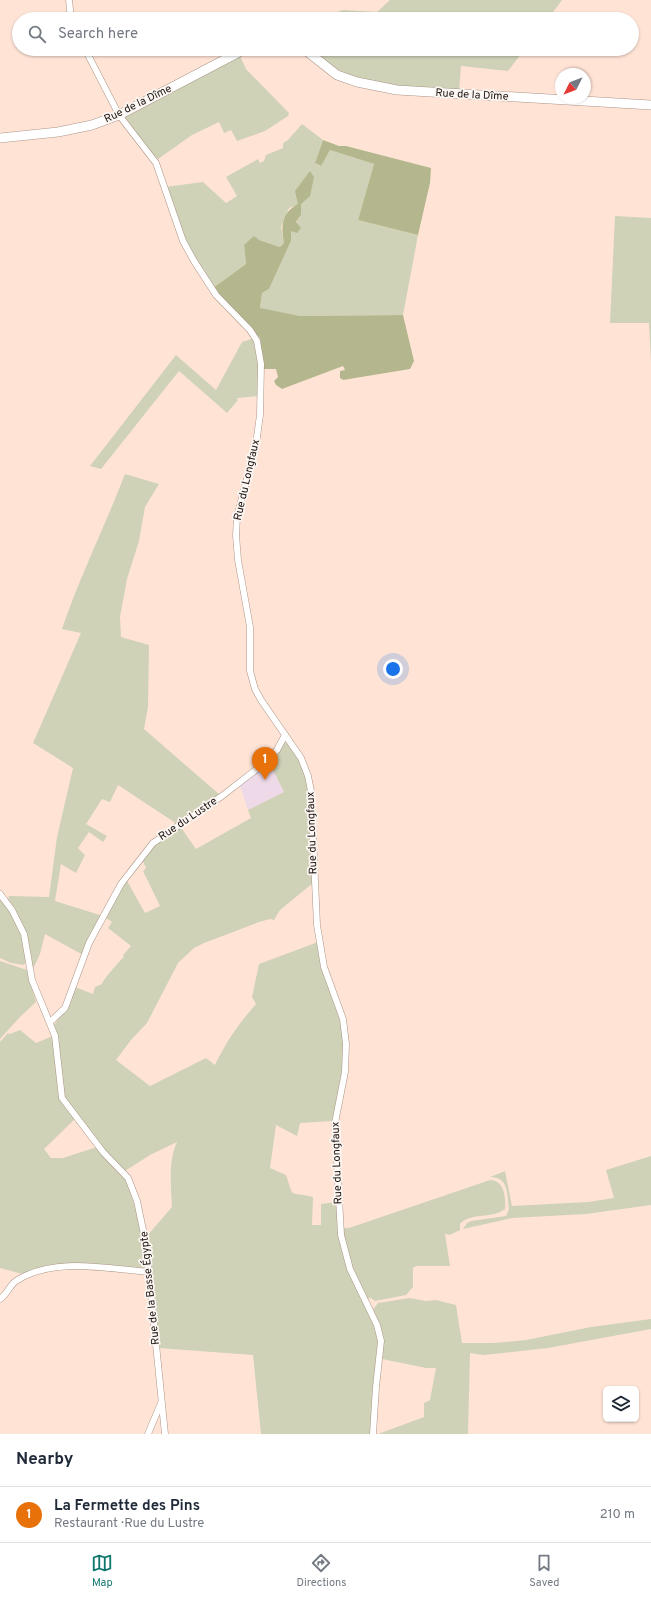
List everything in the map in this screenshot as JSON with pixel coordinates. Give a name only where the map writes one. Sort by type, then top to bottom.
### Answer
[{"type":"street","points":[[69,0],[70,12]]},
{"type":"street","name":"Rue du Longfaux","points":[[89,56],[119,115],[156,163],[183,240],[194,262],[216,295],[250,330],[257,341],[261,364],[260,415],[256,444],[237,517],[236,540],[250,627],[251,677],[261,700],[300,758],[310,784],[312,801],[313,866],[320,946],[324,967],[341,1013],[345,1031],[347,1052],[345,1072],[335,1123],[340,1225],[345,1256],[377,1325],[381,1337],[373,1434]]},
{"type":"street","name":"Rue de la Dîme","points":[[0,138],[76,129],[119,115],[232,56]]},
{"type":"street","name":"Rue de la Dîme","points":[[313,56],[337,75],[357,82],[396,90],[651,105]]},
{"type":"street","name":"Rue du Lustre","points":[[50,1022],[65,1008],[89,943],[121,884],[153,843],[222,796],[262,765],[277,750],[285,735]]},
{"type":"street","name":"Rue de la Basse Égypte","points":[[0,894],[12,910],[24,934],[32,980],[50,1022],[56,1043],[62,1098],[103,1152],[128,1178],[143,1224],[165,1434]]},
{"type":"street","points":[[0,1299],[15,1282],[46,1270],[96,1266],[149,1272]]},
{"type":"street","points":[[148,1434],[161,1403]]},
{"type":"shaded area","points":[[268,760],[284,792],[248,810],[239,783]]},
{"type":"green space","points":[[390,0],[562,0],[553,12],[377,12]]},
{"type":"green space","points":[[343,10],[377,12],[337,12]]},
{"type":"green space","points":[[235,56],[240,56],[246,69],[289,113],[288,116],[265,131],[237,141],[231,130],[224,133],[219,122],[192,135],[158,159],[152,154],[125,117]]},
{"type":"green space","points":[[317,56],[520,56],[508,71],[461,66],[459,92],[408,89],[348,77]]},
{"type":"green space","points":[[302,124],[323,140],[315,163],[320,166],[330,150],[374,164],[358,220],[418,235],[403,315],[300,316],[260,309],[262,293],[269,289],[291,241],[291,231],[301,215],[301,204],[289,208],[281,227],[284,243],[280,247],[259,240],[244,245],[246,264],[213,288],[185,240],[165,187],[203,182],[226,203],[237,196],[226,177],[258,159],[260,163],[264,161],[266,155],[283,148],[283,143],[288,140]]},
{"type":"green space","points":[[323,140],[339,146],[346,146],[431,168],[430,183],[418,235],[358,220],[374,164],[330,150],[321,166],[315,163]]},
{"type":"green space","points":[[310,171],[314,177],[310,196],[301,204],[301,215],[296,222],[301,228],[297,233],[291,231],[291,241],[269,289],[262,293],[260,308],[300,316],[403,315],[414,361],[410,369],[343,380],[340,378],[340,371],[345,370],[343,366],[282,389],[276,385],[274,381],[278,377],[276,369],[262,369],[260,338],[231,309],[213,288],[246,264],[244,245],[254,236],[259,240],[280,247],[284,243],[283,226],[285,216],[298,204],[295,191]]},
{"type":"green space","points":[[615,216],[651,218],[651,364],[649,323],[610,323]]},
{"type":"green space","points":[[254,338],[258,349],[260,396],[237,398],[238,400],[227,413],[179,371],[101,469],[90,466],[176,355],[216,390],[242,342]]},
{"type":"green space","points":[[125,474],[159,484],[145,507],[139,541],[127,579],[120,617],[121,637],[149,645],[148,707],[144,729],[220,795],[177,824],[118,785],[110,802],[102,799],[86,824],[107,836],[103,842],[89,832],[78,848],[85,855],[76,873],[61,864],[55,901],[103,916],[83,955],[45,934],[40,954],[32,971],[28,941],[8,900],[9,896],[49,897],[57,837],[73,768],[33,743],[81,633],[62,629]]},
{"type":"green space","points":[[284,743],[287,743],[301,764],[309,789],[313,883],[280,910],[274,920],[270,919],[259,922],[194,948],[178,963],[147,1023],[131,1040],[116,1060],[150,1086],[206,1058],[215,1065],[233,1033],[256,1004],[252,997],[259,964],[318,942],[340,1014],[345,1053],[333,1121],[300,1123],[297,1136],[276,1125],[270,1168],[286,1175],[294,1194],[313,1197],[312,1225],[321,1225],[321,1204],[337,1202],[339,1234],[379,1336],[373,1434],[261,1434],[253,1355],[158,1348],[147,1236],[172,1207],[171,1165],[177,1142],[150,1155],[125,1171],[104,1150],[65,1099],[54,1025],[64,1011],[75,987],[93,994],[95,987],[102,984],[131,946],[108,928],[112,922],[106,918],[126,879],[145,913],[160,906],[143,871],[146,868],[142,859],[149,850],[180,826],[196,849],[251,818],[248,810],[284,792],[269,762]]},
{"type":"green space","points":[[0,897],[20,930],[26,949],[24,965],[11,963],[0,958]]},
{"type":"green space","points":[[0,961],[27,970],[36,1002],[0,1039]]},
{"type":"green space","points":[[20,1030],[36,1043],[53,1036],[58,1094],[65,1107],[76,1118],[44,1149],[51,1158],[63,1158],[97,1147],[126,1179],[140,1223],[146,1265],[143,1268],[84,1264],[26,1275],[0,1268],[0,1042],[8,1033],[10,1034]]},
{"type":"green space","points":[[651,1156],[651,1205],[586,1214],[512,1218],[463,1229],[467,1223],[471,1221],[506,1216],[509,1209],[506,1187],[501,1180],[490,1177],[505,1171],[512,1206],[588,1202],[614,1198],[606,1170]]},
{"type":"green space","points":[[490,1180],[495,1181],[501,1186],[505,1199],[505,1209],[494,1214],[465,1220],[460,1224],[460,1230],[450,1235],[445,1234],[450,1266],[416,1266],[413,1268],[413,1287],[406,1295],[375,1301],[371,1298],[365,1299],[352,1269],[341,1228],[349,1228]]},
{"type":"green space","points":[[410,1298],[426,1301],[436,1300],[456,1305],[462,1343],[494,1343],[526,1340],[591,1327],[651,1319],[651,1329],[548,1348],[484,1355],[470,1353],[468,1434],[378,1434],[424,1417],[424,1403],[430,1400],[436,1368],[426,1368],[382,1359],[372,1311],[378,1303]]},
{"type":"place","name":"La Fermette des Pins","points":[[265,780]]}]
